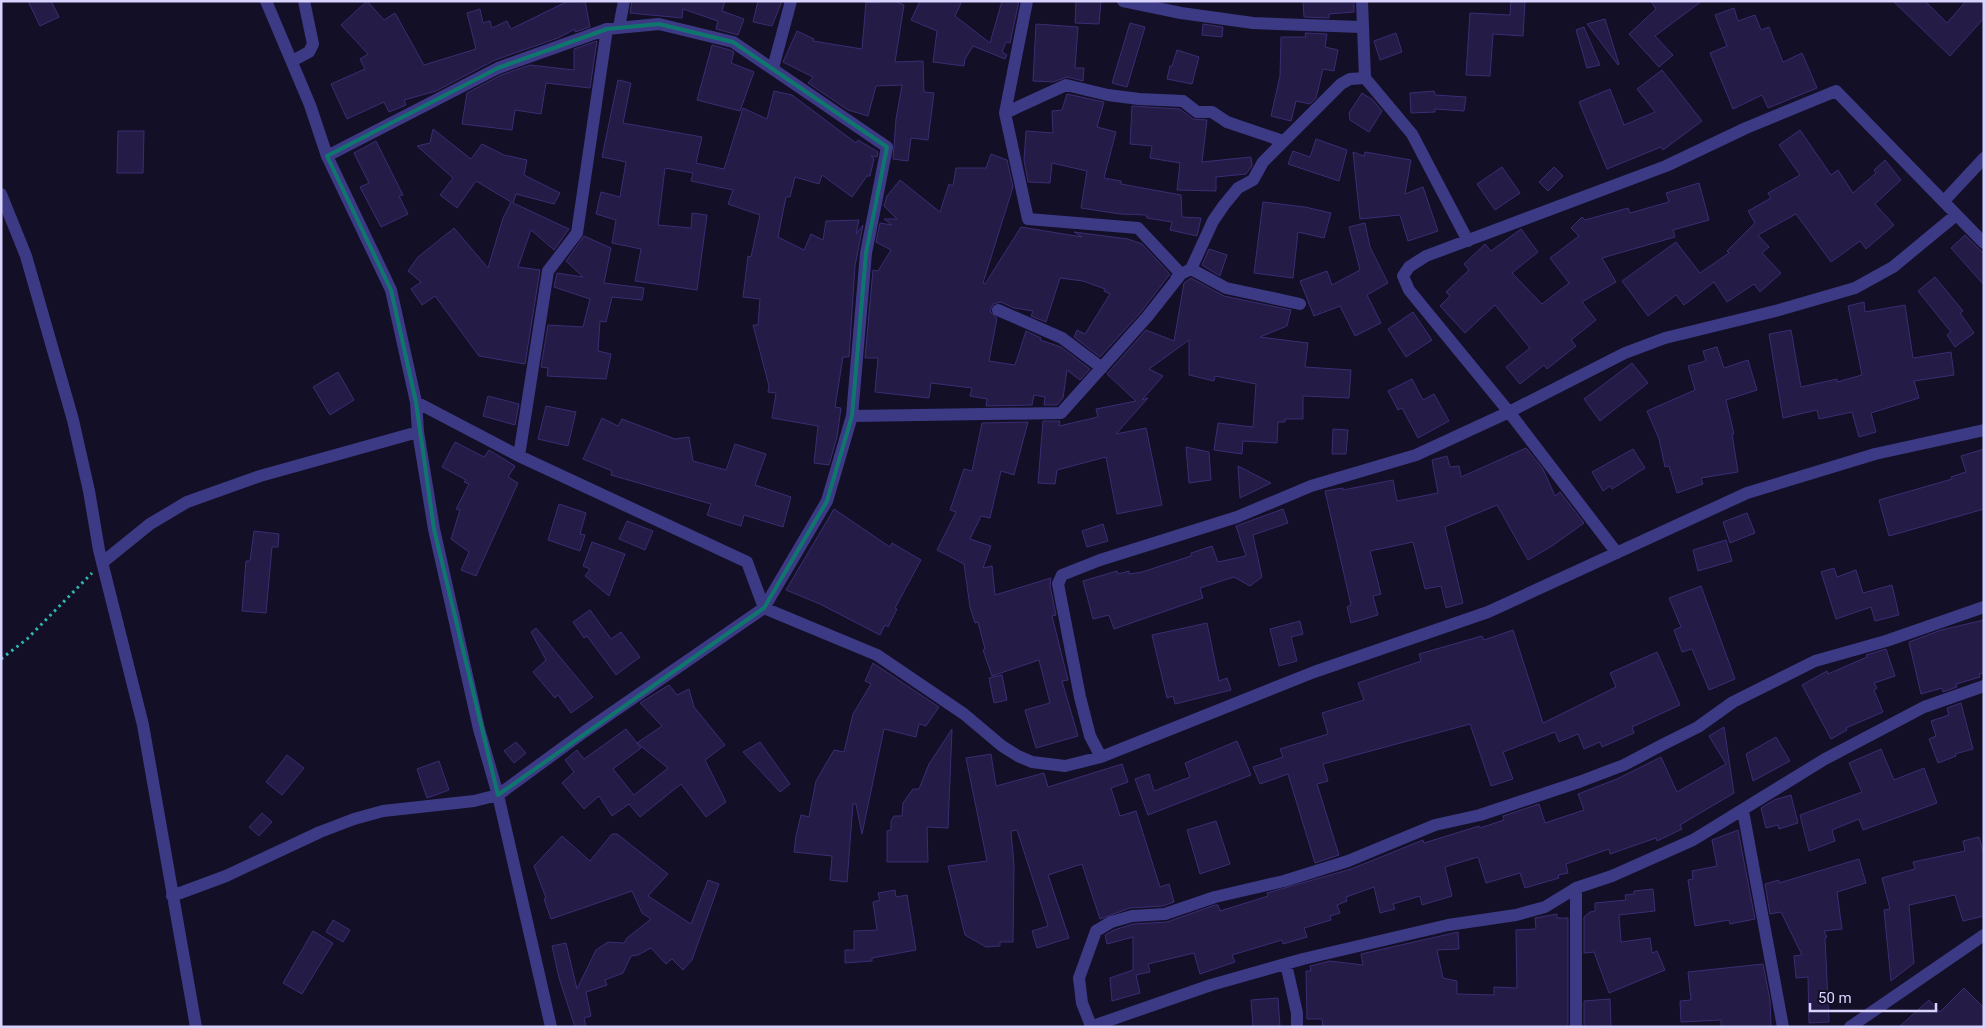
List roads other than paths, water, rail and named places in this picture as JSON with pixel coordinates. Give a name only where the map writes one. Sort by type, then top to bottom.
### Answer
[{"type":"street","points":[[266,1],[292,61],[327,156],[392,290],[416,402],[418,432],[436,539],[479,729],[498,795],[551,1027]]},
{"type":"street","points":[[292,61],[309,52],[313,44],[304,1]]},
{"type":"street","points":[[519,456],[548,272],[578,233],[613,28],[624,1]]},
{"type":"street","points":[[773,68],[792,1]]},
{"type":"street","points":[[1028,1],[1005,113],[1028,219],[1138,228],[1186,271],[1226,288],[1300,304]]},
{"type":"street","points":[[1123,1],[1181,13],[1253,23],[1361,27]]},
{"type":"street","points":[[1362,1],[1361,27],[1365,78],[1412,134],[1468,241]]},
{"type":"street","points":[[172,896],[226,876],[320,832],[354,819],[382,811],[474,801],[498,795],[584,732],[764,608],[827,501],[852,416],[866,253],[887,147],[733,42],[659,24],[613,28],[498,68],[327,156]]},
{"type":"street","points":[[852,416],[1061,413],[1148,317],[1186,271],[1213,221],[1238,188],[1253,180],[1263,162],[1341,84],[1350,79],[1365,78]]},
{"type":"street","points":[[1005,113],[1066,85],[1116,96],[1183,101],[1197,112],[1212,112],[1227,122],[1283,141]]},
{"type":"street","points":[[1617,553],[1509,412],[1409,290],[1403,280],[1405,271],[1426,256],[1666,166],[1746,128],[1836,92],[1984,243]]},
{"type":"street","points":[[1944,201],[1984,158]]},
{"type":"street","points":[[1,194],[26,256],[73,420],[103,562],[143,725],[196,1027]]},
{"type":"street","points":[[1101,757],[1090,736],[1080,697],[1058,584],[1062,575],[1100,560],[1237,517],[1311,486],[1416,455],[1509,412],[1625,353],[1665,338],[1779,310],[1855,288],[1893,267],[1956,215]]},
{"type":"street","points":[[998,310],[1062,338],[1102,368]]},
{"type":"street","points":[[416,402],[519,456],[747,562],[764,608],[877,655],[942,698],[1002,746],[1018,756],[1032,762],[1065,766],[1101,757],[1314,672],[1488,612],[1747,493],[1793,477],[1875,454],[1984,430]]},
{"type":"street","points":[[103,562],[150,524],[187,502],[260,476],[418,432]]},
{"type":"street","points":[[1984,607],[1886,641],[1815,661],[1733,702],[1698,727],[1624,765],[1579,782],[1480,815],[1435,825],[1348,861],[1284,881],[1215,897],[1165,914],[1132,916],[1111,922],[1096,931],[1079,978],[1082,1003],[1091,1026],[1211,984],[1286,964],[1448,925],[1516,915],[1546,907],[1576,888],[1612,876],[1693,840],[1743,811],[1786,782],[1870,734],[1924,707],[1984,686]]},
{"type":"street","points":[[1743,811],[1783,1027]]},
{"type":"street","points":[[1576,888],[1576,1027]]},
{"type":"street","points":[[1850,1027],[1867,1023],[1984,935]]},
{"type":"street","points":[[1286,964],[1297,1013],[1297,1027]]}]
